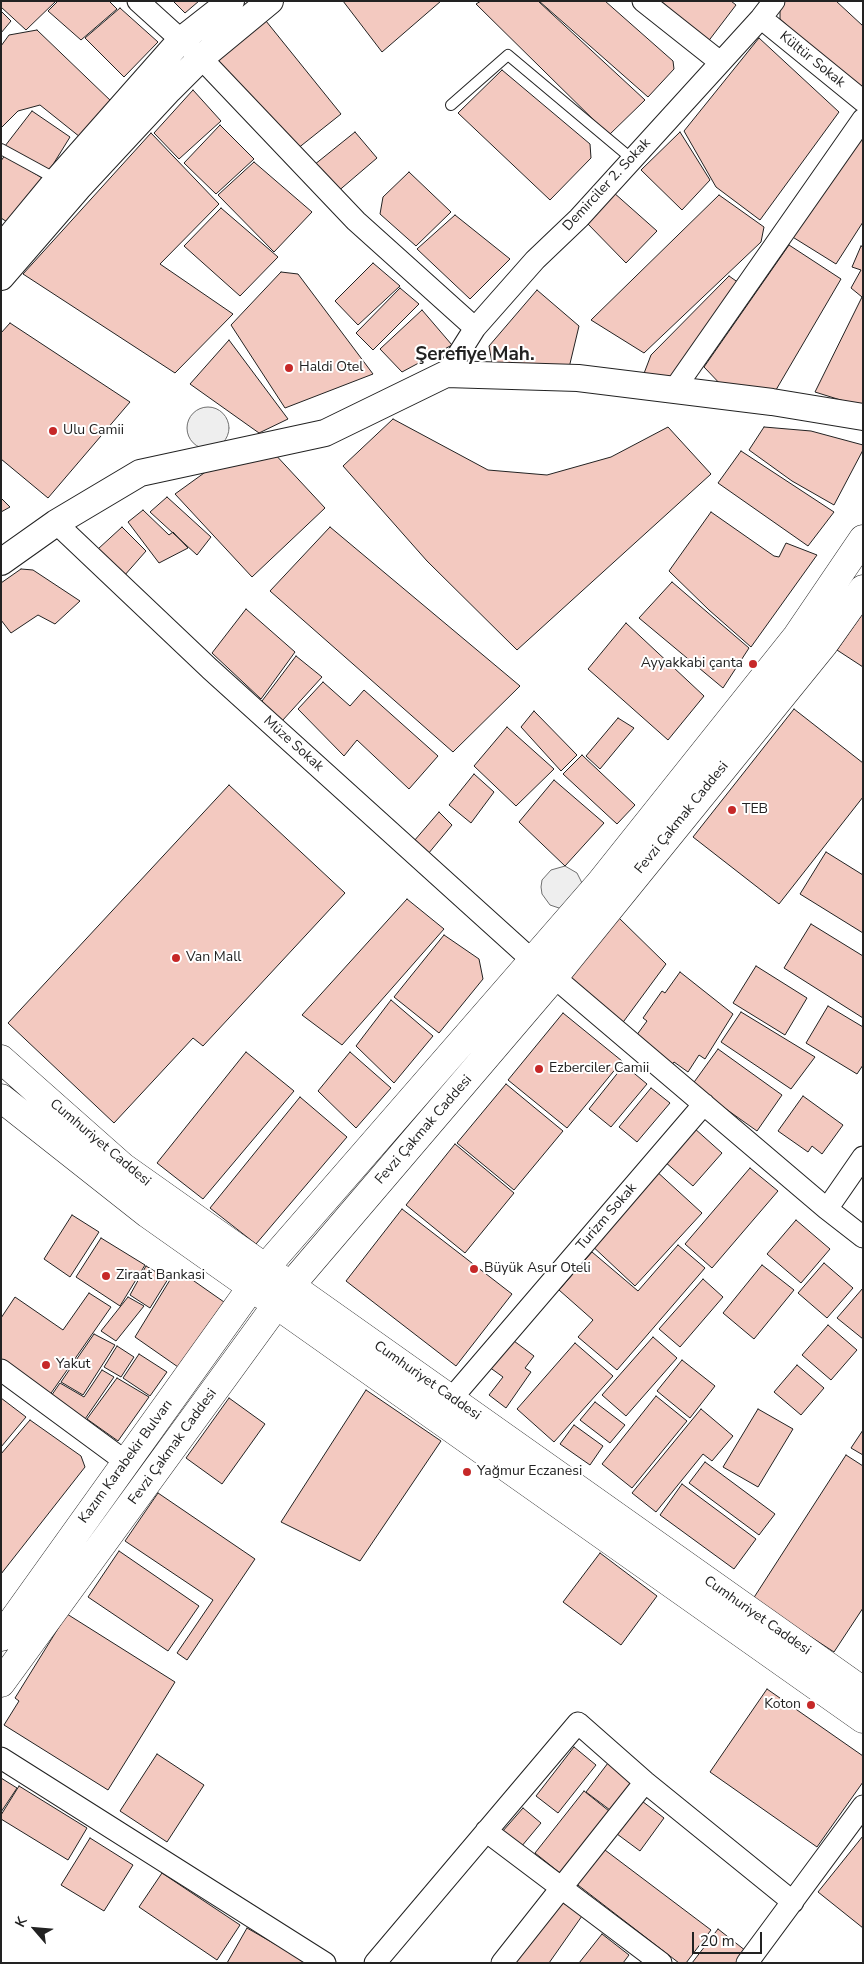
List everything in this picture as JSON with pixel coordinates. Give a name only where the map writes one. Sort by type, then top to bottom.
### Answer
[{"type":"main road","name":"Fevzi Çakmak Caddesi","points":[[259,1277],[600,883],[797,636],[863,539]]},
{"type":"main road","name":"Fevzi Çakmak Caddesi","points":[[1,1683],[284,1294],[554,977],[824,644],[863,589]]},
{"type":"main road","name":"Cumhuriyet Caddesi","points":[[1,1059],[123,1167],[259,1277]]},
{"type":"main road","name":"Cumhuriyet Caddesi","points":[[1,1098],[148,1214],[259,1277],[284,1294],[863,1719]]},
{"type":"main road","name":"Kazım Karabekir Bulvarı","points":[[1,1637],[259,1277]]},
{"type":"main road","name":"Cumhuriyet Caddesi","points":[[284,1294],[451,1398],[863,1691]]},
{"type":"street","points":[[138,1],[201,58],[356,221],[475,328]]},
{"type":"street","points":[[1,276],[68,184],[180,41],[231,1]]},
{"type":"street","points":[[1,248],[201,58],[270,1]]},
{"type":"street","points":[[643,1],[720,62]]},
{"type":"street","name":"Demirciler 2. Sokak","points":[[446,374],[475,328],[535,260],[579,218],[761,18],[774,1]]},
{"type":"street","name":"Kültür Sokak","points":[[761,18],[863,101]]},
{"type":"street","points":[[673,391],[863,119]]},
{"type":"street","points":[[1,562],[56,523],[140,473],[325,433],[446,374],[578,378],[772,402],[863,417]]},
{"type":"street","name":"Müze Sokak","points":[[56,523],[210,669],[533,960]]},
{"type":"street","points":[[554,977],[827,1209],[863,1237]]},
{"type":"street","name":"Turizm Sokak","points":[[451,1398],[704,1104]]},
{"type":"street","points":[[827,1209],[863,1157]]},
{"type":"street","points":[[1,1370],[126,1462]]},
{"type":"street","points":[[375,1963],[578,1723],[645,1782],[793,1902]]},
{"type":"street","points":[[1,1758],[325,1963]]},
{"type":"street","points":[[502,1963],[645,1782]]},
{"type":"street","points":[[747,1963],[863,1806]]},
{"type":"street","points":[[486,1831],[660,1963]]},
{"type":"lane","points":[[452,104],[508,55],[632,159]]},
{"type":"lane","points":[[1,148],[68,184]]},
{"type":"shaded area","points":[[208,407],[223,413],[229,428],[223,443],[208,449],[193,443],[187,428],[193,413]]},
{"type":"shaded area","points":[[565,866],[577,873],[583,885],[562,909],[550,905],[542,894],[541,887],[542,880],[551,870]]},
{"type":"building","points":[[1,1],[56,1],[26,30],[1,7]]},
{"type":"building","points":[[58,1],[109,1],[117,9],[81,40],[48,11]]},
{"type":"building","points":[[173,1],[199,1],[185,13]]},
{"type":"building","points":[[343,1],[441,1],[382,52]]},
{"type":"building","points":[[481,1],[538,1],[645,100],[609,135],[476,4]]},
{"type":"building","points":[[539,1],[605,1],[673,61],[674,69],[648,97]]},
{"type":"building","points":[[661,1],[731,1],[736,5],[707,43]]},
{"type":"building","points":[[783,1],[836,1],[863,26],[863,95],[780,19],[780,5]]},
{"type":"building","points":[[120,8],[158,42],[124,77],[85,38]]},
{"type":"building","points":[[1,11],[11,21],[1,33]]},
{"type":"building","points":[[266,21],[341,114],[297,149],[217,59]]},
{"type":"building","points":[[37,30],[112,102],[80,137],[40,105],[18,111],[1,128],[1,46],[9,35]]},
{"type":"building","points":[[759,38],[839,112],[760,220],[716,187],[684,131]]},
{"type":"building","points":[[502,70],[590,144],[591,158],[550,200],[458,113]]},
{"type":"building","points":[[193,90],[221,121],[179,159],[154,133]]},
{"type":"building","points":[[32,111],[70,137],[49,171],[5,146]]},
{"type":"building","points":[[220,125],[254,159],[216,194],[184,163]]},
{"type":"building","points":[[863,125],[863,222],[836,264],[791,236]]},
{"type":"building","points":[[355,132],[377,158],[336,193],[314,165]]},
{"type":"building","points":[[680,132],[710,180],[682,210],[641,170]]},
{"type":"building","points":[[151,133],[219,204],[160,264],[233,314],[175,373],[23,274]]},
{"type":"building","points":[[5,155],[47,181],[15,227],[1,218],[1,161]]},
{"type":"building","points":[[254,162],[312,212],[274,252],[218,195]]},
{"type":"building","points":[[409,172],[451,212],[416,246],[380,214],[383,197]]},
{"type":"building","points":[[613,192],[657,231],[626,263],[586,222]]},
{"type":"building","points":[[719,195],[764,227],[761,242],[644,353],[591,320]]},
{"type":"building","points":[[221,208],[278,257],[240,296],[184,246]]},
{"type":"building","points":[[455,215],[510,259],[470,299],[417,249]]},
{"type":"building","points":[[789,245],[841,279],[773,395],[724,388],[704,367]]},
{"type":"building","points":[[861,246],[863,247],[863,407],[815,392],[862,297],[851,288],[861,270],[852,267]]},
{"type":"building","points":[[373,263],[400,286],[358,325],[335,301]]},
{"type":"building","points":[[281,272],[298,274],[373,374],[285,408],[231,325]]},
{"type":"building","points":[[729,276],[739,283],[670,387],[643,376],[651,355]]},
{"type":"building","points":[[400,288],[419,304],[373,350],[356,333]]},
{"type":"building","points":[[537,290],[579,326],[568,372],[492,363],[489,346]]},
{"type":"building","points":[[422,310],[452,345],[402,372],[380,349]]},
{"type":"building","name":"Ulu Camii","points":[[10,323],[130,402],[48,498],[1,459],[1,333]]},
{"type":"building","points":[[229,340],[288,419],[259,433],[190,384]]},
{"type":"building","points":[[393,419],[488,470],[547,475],[611,457],[668,427],[711,474],[517,650],[427,561],[343,466]]},
{"type":"building","points":[[764,427],[811,431],[863,445],[863,450],[834,505],[792,481],[749,450]]},
{"type":"building","points":[[272,451],[325,508],[252,577],[175,494],[211,468]]},
{"type":"building","points":[[741,451],[834,512],[808,546],[718,483]]},
{"type":"building","points":[[167,497],[211,537],[197,555],[150,512]]},
{"type":"building","points":[[1,498],[10,507],[1,512]]},
{"type":"building","points":[[143,510],[169,535],[173,532],[188,548],[159,563],[128,522]]},
{"type":"building","points":[[711,512],[774,556],[779,557],[786,543],[817,555],[751,647],[669,571]]},
{"type":"building","points":[[122,527],[146,551],[124,576],[98,549]]},
{"type":"building","points":[[330,527],[520,686],[453,752],[270,591]]},
{"type":"building","points":[[21,569],[33,570],[80,601],[55,624],[38,615],[11,633],[1,620],[1,583]]},
{"type":"building","points":[[672,582],[749,648],[723,688],[639,618]]},
{"type":"building","points":[[246,609],[295,652],[261,699],[212,653]]},
{"type":"building","points":[[863,613],[863,667],[837,650]]},
{"type":"building","points":[[626,623],[704,696],[668,740],[588,669]]},
{"type":"building","points":[[296,656],[322,677],[282,721],[262,701]]},
{"type":"building","points":[[323,682],[350,706],[364,690],[438,756],[409,789],[357,740],[344,756],[298,709]]},
{"type":"building","points":[[794,709],[863,763],[863,797],[779,904],[693,837]]},
{"type":"building","points":[[534,711],[577,755],[561,771],[521,727]]},
{"type":"building","points":[[618,718],[634,728],[600,769],[586,756]]},
{"type":"building","points":[[507,727],[554,769],[516,806],[474,766]]},
{"type":"building","points":[[582,755],[635,805],[617,824],[563,774]]},
{"type":"building","points":[[474,774],[494,792],[471,823],[449,805]]},
{"type":"building","points":[[554,780],[604,823],[565,866],[519,822]]},
{"type":"building","name":"Van Mall","points":[[229,785],[345,893],[203,1046],[193,1038],[114,1123],[8,1023]]},
{"type":"building","points":[[439,812],[452,825],[428,854],[414,841]]},
{"type":"building","points":[[826,852],[863,875],[863,933],[800,894]]},
{"type":"building","points":[[407,899],[444,929],[342,1045],[302,1015]]},
{"type":"building","points":[[619,918],[666,964],[621,1025],[568,981]]},
{"type":"building","points":[[811,924],[863,956],[863,1018],[784,968]]},
{"type":"building","points":[[444,935],[479,959],[483,979],[439,1033],[394,997]]},
{"type":"building","points":[[756,966],[807,998],[785,1035],[733,1003]]},
{"type":"building","points":[[680,972],[733,1014],[705,1059],[699,1055],[688,1072],[674,1062],[668,1070],[636,1036],[647,1021],[643,1018],[662,991],[665,993]]},
{"type":"building","points":[[391,1000],[433,1036],[394,1083],[356,1046]]},
{"type":"building","points":[[828,1006],[863,1027],[863,1065],[857,1074],[806,1043]]},
{"type":"building","points":[[741,1012],[815,1057],[791,1089],[721,1042]]},
{"type":"building","points":[[563,1013],[622,1061],[567,1128],[508,1080]]},
{"type":"building","points":[[718,1049],[782,1095],[757,1131],[692,1085]]},
{"type":"building","points":[[246,1052],[294,1091],[203,1199],[157,1163]]},
{"type":"building","points":[[350,1052],[391,1088],[356,1128],[318,1091]]},
{"type":"building","points":[[624,1065],[647,1084],[611,1127],[589,1109]]},
{"type":"building","points":[[506,1084],[563,1131],[514,1190],[457,1143]]},
{"type":"building","points":[[651,1088],[670,1103],[637,1142],[619,1127]]},
{"type":"building","points":[[803,1096],[843,1125],[822,1154],[812,1146],[808,1152],[778,1131]]},
{"type":"building","points":[[300,1097],[347,1137],[256,1244],[210,1208]]},
{"type":"building","points":[[694,1128],[722,1153],[693,1186],[665,1162]]},
{"type":"building","points":[[455,1144],[514,1193],[465,1253],[406,1205]]},
{"type":"building","points":[[750,1168],[778,1191],[712,1268],[685,1244]]},
{"type":"building","points":[[654,1169],[702,1213],[635,1286],[588,1242]]},
{"type":"building","points":[[402,1209],[512,1294],[456,1366],[346,1281]]},
{"type":"building","points":[[72,1215],[99,1232],[70,1277],[44,1259]]},
{"type":"building","points":[[796,1220],[830,1249],[801,1283],[767,1254]]},
{"type":"building","points":[[101,1238],[145,1265],[120,1306],[76,1277]]},
{"type":"building","points":[[678,1245],[705,1268],[617,1370],[578,1337],[593,1320],[559,1290],[592,1252],[638,1291]]},
{"type":"building","points":[[824,1263],[853,1288],[827,1318],[798,1293]]},
{"type":"building","points":[[762,1265],[794,1290],[754,1339],[723,1313]]},
{"type":"building","points":[[146,1266],[168,1279],[150,1308],[130,1295]]},
{"type":"building","points":[[184,1274],[224,1302],[178,1367],[135,1337],[173,1275]]},
{"type":"building","points":[[703,1279],[723,1297],[680,1347],[659,1329]]},
{"type":"building","points":[[863,1288],[863,1339],[837,1318]]},
{"type":"building","points":[[89,1293],[111,1307],[49,1396],[1,1362],[1,1318],[15,1297],[63,1330]]},
{"type":"building","points":[[128,1297],[144,1306],[116,1341],[101,1331]]},
{"type":"building","points":[[828,1325],[857,1350],[831,1380],[802,1355]]},
{"type":"building","points":[[94,1334],[115,1345],[83,1395],[61,1382]]},
{"type":"building","points":[[506,1335],[534,1356],[525,1368],[531,1372],[506,1408],[489,1395],[503,1377],[485,1364]]},
{"type":"building","points":[[653,1337],[677,1358],[626,1416],[602,1395]]},
{"type":"building","points":[[575,1343],[613,1376],[554,1442],[517,1409]]},
{"type":"building","points":[[117,1346],[134,1357],[121,1377],[104,1367]]},
{"type":"building","points":[[139,1354],[167,1372],[150,1396],[123,1378]]},
{"type":"building","points":[[682,1360],[715,1386],[690,1418],[657,1391]]},
{"type":"building","points":[[797,1365],[824,1388],[801,1415],[774,1392]]},
{"type":"building","points":[[102,1370],[114,1377],[83,1422],[49,1399],[60,1383],[84,1397]]},
{"type":"building","points":[[117,1378],[149,1397],[118,1441],[87,1419]]},
{"type":"building","points":[[366,1390],[441,1441],[360,1561],[281,1522]]},
{"type":"building","points":[[656,1396],[687,1421],[632,1488],[602,1464]]},
{"type":"building","points":[[1,1398],[26,1417],[1,1447]]},
{"type":"building","points":[[229,1398],[265,1424],[222,1484],[186,1458]]},
{"type":"building","points":[[595,1402],[625,1425],[610,1443],[580,1420]]},
{"type":"building","points":[[701,1409],[733,1436],[712,1461],[703,1454],[656,1512],[632,1493]]},
{"type":"building","points":[[758,1409],[793,1429],[758,1487],[723,1467]]},
{"type":"building","points":[[30,1420],[81,1456],[85,1467],[1,1574],[1,1454]]},
{"type":"building","points":[[574,1425],[603,1446],[590,1465],[560,1444]]},
{"type":"building","points":[[863,1430],[863,1455],[851,1448]]},
{"type":"building","points":[[846,1455],[863,1466],[863,1608],[834,1652],[753,1599]]},
{"type":"building","points":[[705,1462],[775,1514],[759,1535],[689,1483]]},
{"type":"building","points":[[682,1484],[756,1539],[734,1569],[660,1515]]},
{"type":"building","points":[[158,1493],[255,1559],[187,1660],[177,1653],[213,1600],[125,1541]]},
{"type":"building","points":[[119,1551],[199,1606],[168,1651],[88,1597]]},
{"type":"building","points":[[600,1553],[657,1596],[621,1645],[563,1602]]},
{"type":"building","points":[[67,1614],[175,1682],[108,1790],[4,1725],[19,1701],[15,1698]]},
{"type":"building","points":[[767,1689],[863,1756],[863,1782],[817,1847],[710,1772]]},
{"type":"building","points":[[574,1747],[596,1765],[558,1813],[536,1796]]},
{"type":"building","points":[[157,1754],[204,1785],[167,1842],[120,1811]]},
{"type":"building","points":[[608,1763],[632,1782],[610,1810],[586,1792]]},
{"type":"building","points":[[1,1778],[17,1788],[1,1812]]},
{"type":"building","points":[[19,1786],[87,1828],[68,1860],[1,1819],[1,1815]]},
{"type":"building","points":[[584,1791],[609,1811],[560,1873],[535,1853]]},
{"type":"building","points":[[638,1798],[664,1818],[640,1851],[613,1831]]},
{"type":"building","points":[[523,1808],[541,1823],[521,1847],[502,1832]]},
{"type":"building","points":[[863,1836],[863,1928],[818,1892]]},
{"type":"building","points":[[90,1838],[133,1865],[104,1911],[61,1885]]},
{"type":"building","points":[[601,1847],[711,1930],[686,1963],[679,1963],[574,1882]]},
{"type":"building","points":[[162,1873],[240,1925],[217,1960],[139,1907]]},
{"type":"building","points":[[556,1898],[582,1916],[549,1963],[509,1963]]},
{"type":"building","points":[[247,1928],[308,1963],[227,1963]]},
{"type":"building","points":[[718,1929],[746,1951],[737,1963],[692,1963]]},
{"type":"building","points":[[602,1934],[629,1955],[623,1963],[579,1963]]},
{"type":"place","name":"Haldi Otel","points":[[289,368]]},
{"type":"place","name":"Ulu Camii","points":[[53,431]]},
{"type":"place","name":"Ayyakkabi çanta","points":[[753,664]]},
{"type":"place","name":"TEB","points":[[732,810]]},
{"type":"place","name":"Van Mall","points":[[176,958]]},
{"type":"place","name":"Ezberciler Camii","points":[[539,1069]]},
{"type":"place","name":"Büyük Asur Oteli","points":[[474,1269]]},
{"type":"place","name":"Ziraat Bankasi","points":[[106,1276]]},
{"type":"place","name":"Yakut","points":[[46,1365]]},
{"type":"place","name":"Yağmur Eczanesi","points":[[467,1472]]},
{"type":"place","name":"Koton","points":[[811,1705]]},
{"type":"district","name":"Şerefiye Mah.","points":[[475,355]]}]
